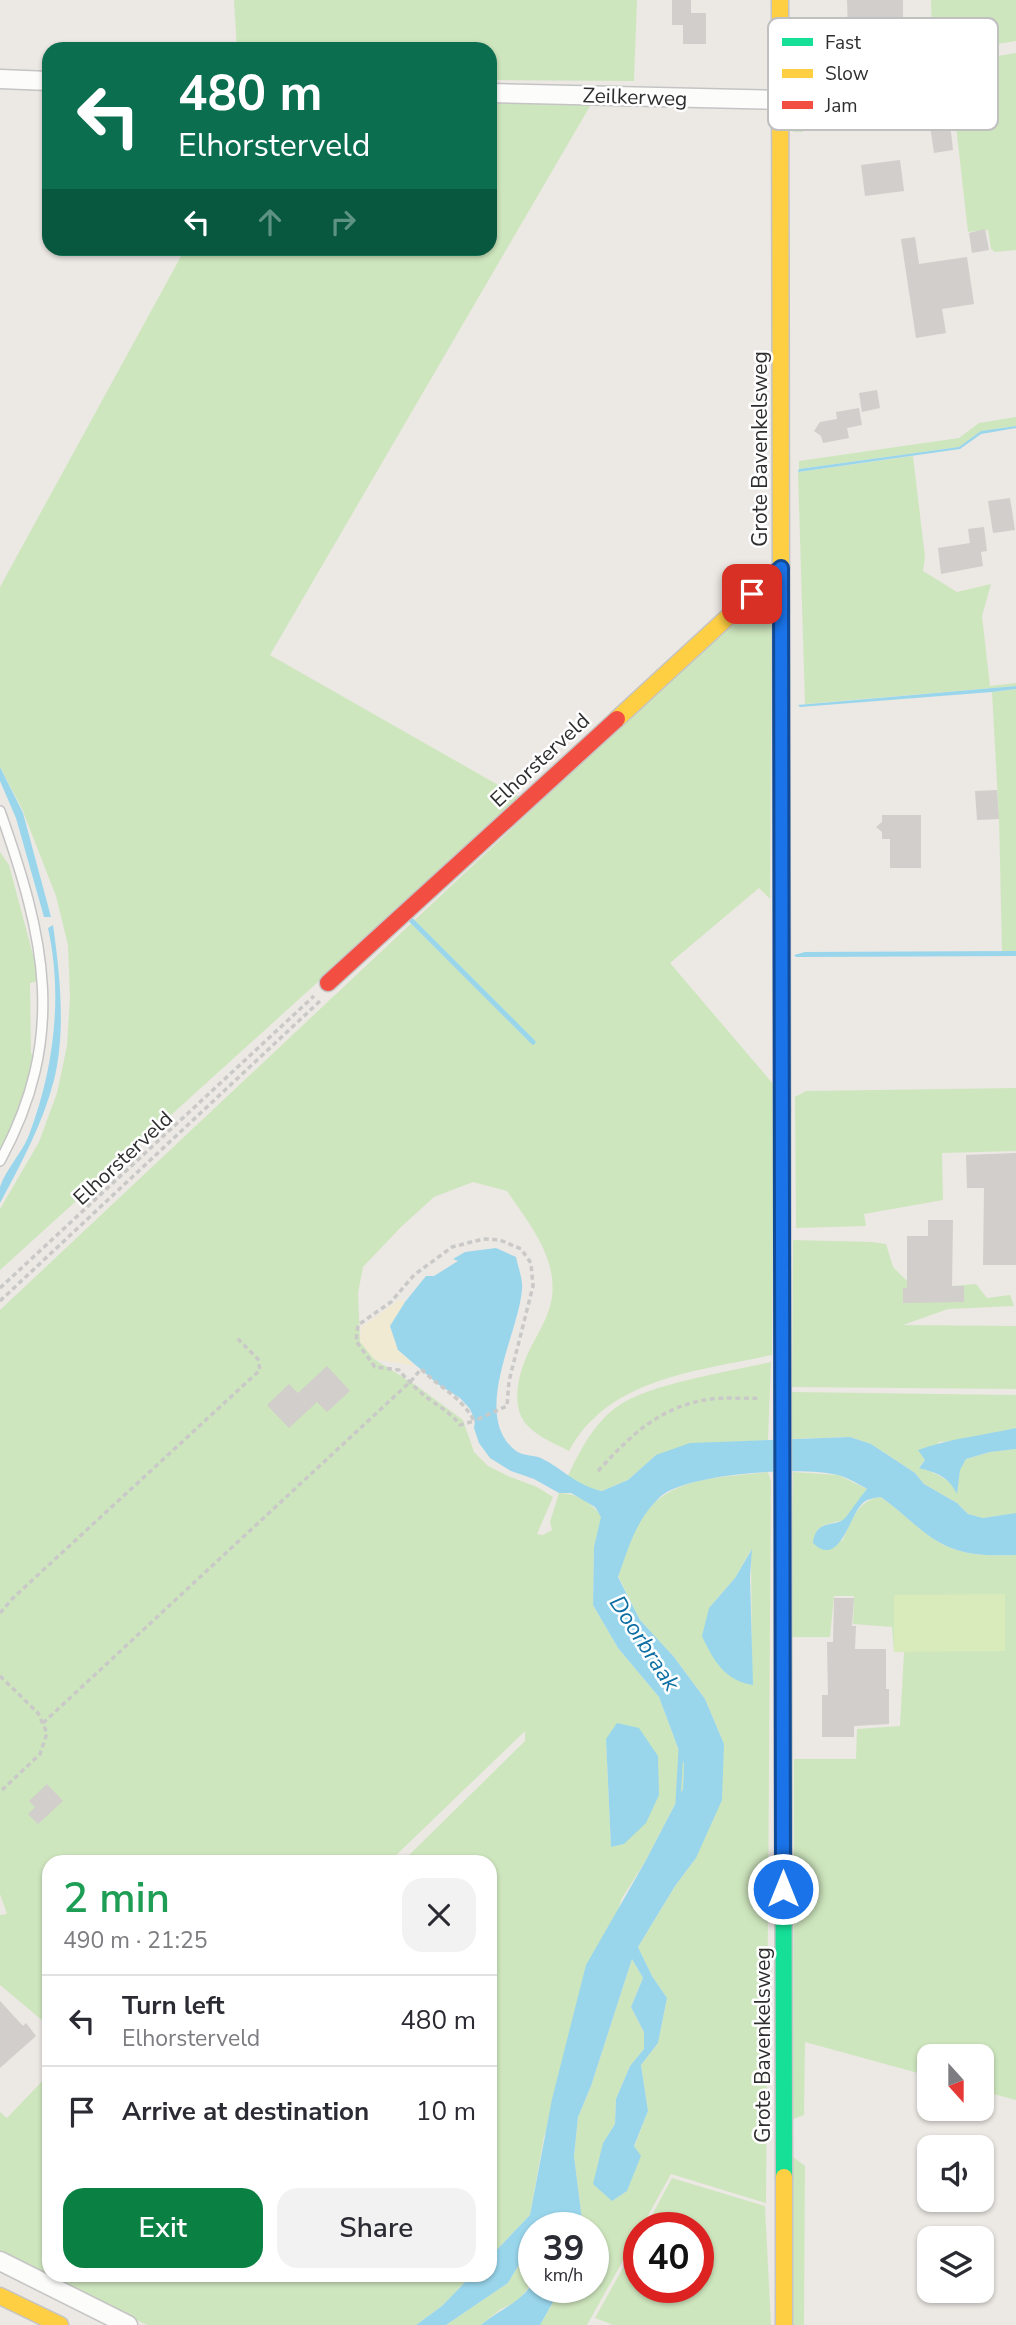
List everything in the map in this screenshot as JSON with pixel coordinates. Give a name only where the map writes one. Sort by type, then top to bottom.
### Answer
[{"type":"street","name":"Grote Bavenkelsweg","points":[[780,0],[780,18]]},
{"type":"street","points":[[0,79],[42,81]]},
{"type":"street","name":"Zeilkerweg","points":[[497,93],[768,100]]},
{"type":"street","name":"Grote Bavenkelsweg","points":[[781,130],[784,2325]]},
{"type":"street","name":"Elhorsterveld","points":[[328,983],[781,568]]},
{"type":"street","points":[[0,2262],[128,2325]]},
{"type":"street","points":[[0,2296],[61,2325]]},
{"type":"lane","points":[[0,811],[17,859],[31,912],[41,961],[44,1003],[40,1052],[30,1095],[0,1161]]},
{"type":"path","name":"Elhorsterveld","points":[[0,1288],[328,983]]},
{"type":"path","name":"Elhorsterveld","points":[[0,1301],[319,1004],[328,983]]},
{"type":"path","points":[[483,1239],[500,1240],[521,1248],[531,1263],[533,1286],[509,1381],[507,1406],[460,1425],[452,1414],[427,1398],[411,1381],[399,1370],[375,1367],[356,1341],[358,1325],[391,1302],[414,1275],[452,1247],[483,1239]]},
{"type":"path","points":[[0,1614],[14,1597],[260,1370],[258,1359],[236,1338]]},
{"type":"path","points":[[43,1723],[421,1369],[436,1385],[466,1406],[472,1422]]},
{"type":"path","points":[[598,1471],[630,1437],[665,1411],[711,1399],[783,1396]]},
{"type":"path","points":[[0,1676],[38,1713],[47,1733],[40,1754],[0,1792]]},
{"type":"green space","points":[[234,0],[637,0],[634,81],[497,80],[497,42],[237,42]]},
{"type":"green space","points":[[931,0],[1016,0],[1016,41],[998,44],[998,18],[931,18]]},
{"type":"green space","points":[[1016,53],[1016,250],[995,252],[991,249],[988,230],[968,232],[956,130],[998,130],[998,56]]},
{"type":"green space","points":[[497,99],[593,101],[270,655],[521,798],[0,1270],[0,1209],[39,1142],[57,1093],[67,1046],[70,996],[68,945],[56,896],[22,809],[0,767],[0,587],[181,256],[497,256]]},
{"type":"green space","points":[[1016,417],[1016,426],[981,431],[959,447],[799,469],[799,461],[959,438],[979,423]]},
{"type":"green space","points":[[913,456],[925,557],[923,571],[957,592],[991,584],[982,616],[990,686],[1016,683],[1016,686],[805,704],[798,472]]},
{"type":"green space","points":[[772,584],[770,899],[759,888],[670,963],[774,1085],[772,1355],[686,1373],[632,1392],[607,1407],[586,1426],[569,1451],[542,1437],[522,1418],[517,1399],[525,1359],[551,1304],[550,1268],[532,1227],[507,1191],[473,1182],[434,1197],[401,1227],[363,1267],[358,1293],[360,1341],[374,1359],[463,1420],[474,1452],[488,1466],[537,1487],[553,1497],[537,1534],[543,1535],[552,1530],[550,1522],[559,1493],[584,1500],[602,1517],[594,1547],[593,1605],[618,1648],[659,1697],[684,1764],[683,1789],[645,1862],[622,1898],[544,2137],[531,2212],[518,2212],[518,2228],[497,2250],[497,1855],[409,1855],[525,1741],[525,1731],[396,1855],[42,1855],[42,2020],[0,1985],[0,1915],[7,1914],[0,1894],[0,1310]],"holes":[[[606,1739],[624,1844],[611,1847]]]},
{"type":"green space","points":[[1016,689],[1016,951],[1002,951],[992,692]]},
{"type":"green space","points":[[0,852],[9,865],[40,981],[30,983],[31,1054],[37,1054],[8,1142],[0,1156]]},
{"type":"green space","points":[[1016,1088],[1016,1151],[942,1153],[943,1200],[864,1214],[866,1226],[796,1228],[795,1097],[806,1091]]},
{"type":"green space","points":[[793,1240],[886,1244],[893,1267],[915,1289],[976,1284],[987,1298],[1010,1295],[1014,1306],[948,1309],[903,1325],[1016,1326],[1016,1389],[792,1387]]},
{"type":"green space","points":[[771,1362],[768,1440],[656,1455],[628,1480],[602,1491],[588,1488],[568,1476],[595,1429],[618,1406],[670,1385]]},
{"type":"green space","points":[[792,1392],[1016,1395],[1016,1428],[957,1441],[939,1442],[919,1467],[945,1479],[957,1492],[960,1469],[966,1459],[990,1452],[1016,1449],[1016,1513],[983,1518],[968,1514],[957,1503],[924,1484],[915,1473],[871,1444],[850,1437],[792,1439]]},
{"type":"green space","points":[[768,1472],[771,1482],[766,2203],[671,2174],[650,2212],[623,2212],[623,2261],[609,2286],[609,2212],[581,2212],[574,2156],[578,2117],[591,2086],[632,1959],[643,1978],[631,2007],[644,2032],[644,2049],[630,2066],[616,2099],[615,2124],[603,2143],[612,2201],[627,2191],[640,2157],[634,2147],[648,2111],[641,2065],[658,2043],[667,1998],[652,1976],[638,1947],[675,1886],[696,1858],[724,1744],[705,1699],[674,1657],[640,1620],[618,1576],[637,1525],[649,1509],[662,1496],[678,1488],[712,1478]],"holes":[[[751,1550],[752,1685],[709,1608],[735,1578]]]},
{"type":"green space","points":[[793,1472],[838,1475],[867,1489],[844,1520],[824,1525],[817,1530],[842,1541],[861,1507],[866,1502],[881,1497],[922,1531],[946,1546],[975,1554],[1016,1555],[1016,2100],[994,2094],[994,2044],[917,2044],[917,2073],[805,2042],[804,2115],[793,2119],[794,1759],[856,1759],[857,1729],[900,1726],[904,1652],[894,1652],[892,1627],[853,1624],[854,1596],[834,1596],[830,1637],[790,1637]]},
{"type":"green space","points":[[1005,1594],[1005,1651],[894,1652],[894,1595]]},
{"type":"green space","points":[[42,2081],[42,2275],[0,2255],[0,2112],[7,2118]]},
{"type":"green space","points":[[793,2157],[805,2166],[804,2325],[793,2325]]},
{"type":"green space","points":[[672,2178],[765,2206],[771,2325],[613,2325],[595,2318],[603,2303],[609,2303],[609,2293],[623,2268],[623,2303],[714,2303],[714,2212],[654,2212]]},
{"type":"green space","points":[[518,2266],[518,2301],[501,2309],[481,2325],[446,2325],[508,2283]]},
{"type":"green space","points":[[57,2282],[465,2282],[442,2306],[416,2325],[147,2325]]},
{"type":"green space","points":[[552,2303],[599,2303],[587,2325],[540,2325]]},
{"type":"sand","points":[[399,1300],[405,1302],[390,1326],[398,1350],[415,1366],[374,1359],[360,1342],[361,1327]]},
{"type":"water","points":[[1016,426],[981,434],[960,449],[798,472],[799,469],[959,447],[981,431]]},
{"type":"water","points":[[1016,686],[1016,689],[992,692],[800,707],[798,705]]},
{"type":"water","points":[[0,767],[23,813],[51,917],[44,917],[16,818],[0,781]]},
{"type":"water","points":[[53,925],[61,1003],[58,1061],[38,1128],[0,1203],[0,1187],[29,1135],[38,1110],[50,1058],[54,1032],[55,980],[48,928]]},
{"type":"water","points":[[1016,951],[1016,956],[794,955],[805,952]]},
{"type":"water","points":[[496,1248],[516,1257],[522,1289],[497,1396],[497,1417],[503,1436],[516,1451],[541,1458],[593,1489],[602,1491],[628,1480],[656,1455],[690,1443],[850,1437],[871,1444],[915,1473],[924,1484],[957,1503],[968,1514],[983,1518],[1016,1513],[1016,1555],[975,1554],[946,1546],[881,1497],[863,1503],[836,1546],[830,1550],[822,1549],[813,1543],[818,1530],[846,1517],[867,1489],[842,1476],[799,1471],[746,1474],[694,1482],[660,1497],[645,1515],[634,1534],[618,1577],[640,1620],[674,1657],[705,1699],[724,1744],[722,1800],[696,1858],[675,1886],[638,1947],[652,1976],[667,1998],[658,2043],[641,2065],[648,2111],[634,2146],[641,2156],[627,2191],[612,2201],[593,2184],[603,2143],[615,2124],[616,2099],[630,2066],[644,2049],[644,2032],[631,2007],[643,1978],[632,1959],[591,2086],[578,2117],[574,2156],[581,2212],[531,2212],[552,2099],[586,1965],[683,1789],[684,1764],[659,1697],[618,1648],[593,1605],[594,1547],[601,1517],[595,1507],[571,1493],[559,1493],[534,1479],[511,1471],[490,1458],[479,1443],[470,1409],[460,1398],[439,1385],[398,1350],[390,1326],[426,1276],[434,1276],[458,1261],[453,1259],[465,1252]]},
{"type":"water","points":[[1016,1428],[1016,1449],[990,1452],[966,1459],[960,1470],[957,1494],[941,1476],[919,1468],[925,1460],[918,1450]]},
{"type":"water","points":[[752,1549],[750,1577],[753,1685],[727,1674],[702,1636],[709,1608],[735,1578]]},
{"type":"water","points":[[617,1723],[639,1728],[658,1756],[659,1795],[646,1823],[624,1844],[611,1847],[606,1739]]},
{"type":"water","points":[[518,2228],[518,2266],[508,2283],[446,2325],[416,2325],[442,2306],[465,2282],[497,2282],[497,2250]]},
{"type":"water","points":[[517,2300],[518,2303],[552,2303],[540,2325],[481,2325]]},
{"type":"building","points":[[672,0],[691,0],[691,13],[706,13],[706,44],[683,44],[683,25],[672,25]]},
{"type":"building","points":[[847,0],[903,0],[903,18],[848,18]]},
{"type":"building","points":[[931,130],[951,130],[953,150],[934,153]]},
{"type":"building","points":[[900,160],[904,191],[865,196],[861,165]]},
{"type":"building","points":[[985,229],[989,250],[972,253],[969,233]]},
{"type":"building","points":[[915,237],[919,264],[967,257],[974,304],[942,309],[946,333],[916,338],[901,239]]},
{"type":"building","points":[[877,390],[880,408],[862,412],[859,393]]},
{"type":"building","points":[[859,408],[862,425],[847,428],[849,438],[823,443],[821,436],[814,431],[820,422],[837,419],[836,412]]},
{"type":"building","points":[[1010,498],[1015,530],[993,533],[988,501]]},
{"type":"building","points":[[984,527],[987,551],[981,552],[983,566],[941,574],[938,548],[970,543],[968,529]]},
{"type":"building","points":[[997,790],[999,819],[977,820],[975,791]]},
{"type":"building","points":[[882,815],[921,815],[921,868],[890,868],[890,839],[882,839],[882,832],[876,827],[882,822]]},
{"type":"building","points":[[1016,1153],[1016,1265],[983,1265],[984,1188],[967,1188],[966,1155]]},
{"type":"building","points":[[928,1220],[953,1220],[952,1286],[964,1286],[964,1302],[903,1303],[903,1288],[907,1288],[907,1236],[928,1236]]},
{"type":"building","points":[[327,1366],[350,1391],[327,1412],[317,1402],[289,1428],[267,1405],[289,1384],[298,1393]]},
{"type":"building","points":[[834,1598],[854,1598],[852,1626],[856,1626],[855,1649],[886,1649],[889,1724],[854,1726],[854,1737],[822,1737],[822,1695],[828,1695],[827,1642],[833,1642]]},
{"type":"building","points":[[47,1784],[63,1801],[38,1824],[28,1814],[35,1807],[29,1801]]},
{"type":"building","points":[[0,2001],[23,2026],[26,2023],[36,2036],[0,2068]]},
{"type":"waterway","points":[[411,920],[533,1042]]},
{"type":"waterway","name":"Doorbraak","points":[[678,1802],[681,1749]]},
{"type":"traffic: fast","points":[[781,611],[782,1110]]},
{"type":"traffic: fast","points":[[783,1587],[784,2177]]},
{"type":"traffic: slow","points":[[780,0],[780,18]]},
{"type":"traffic: slow","points":[[780,130],[781,611]]},
{"type":"traffic: slow","points":[[617,719],[781,568]]},
{"type":"traffic: slow","points":[[782,1110],[783,1587]]},
{"type":"traffic: slow","points":[[784,2177],[784,2325]]},
{"type":"traffic: slow","points":[[0,2296],[60,2325]]},
{"type":"traffic: jam","points":[[328,983],[617,719]]},
{"type":"route","points":[[752,594],[781,568],[783,1889]]}]
